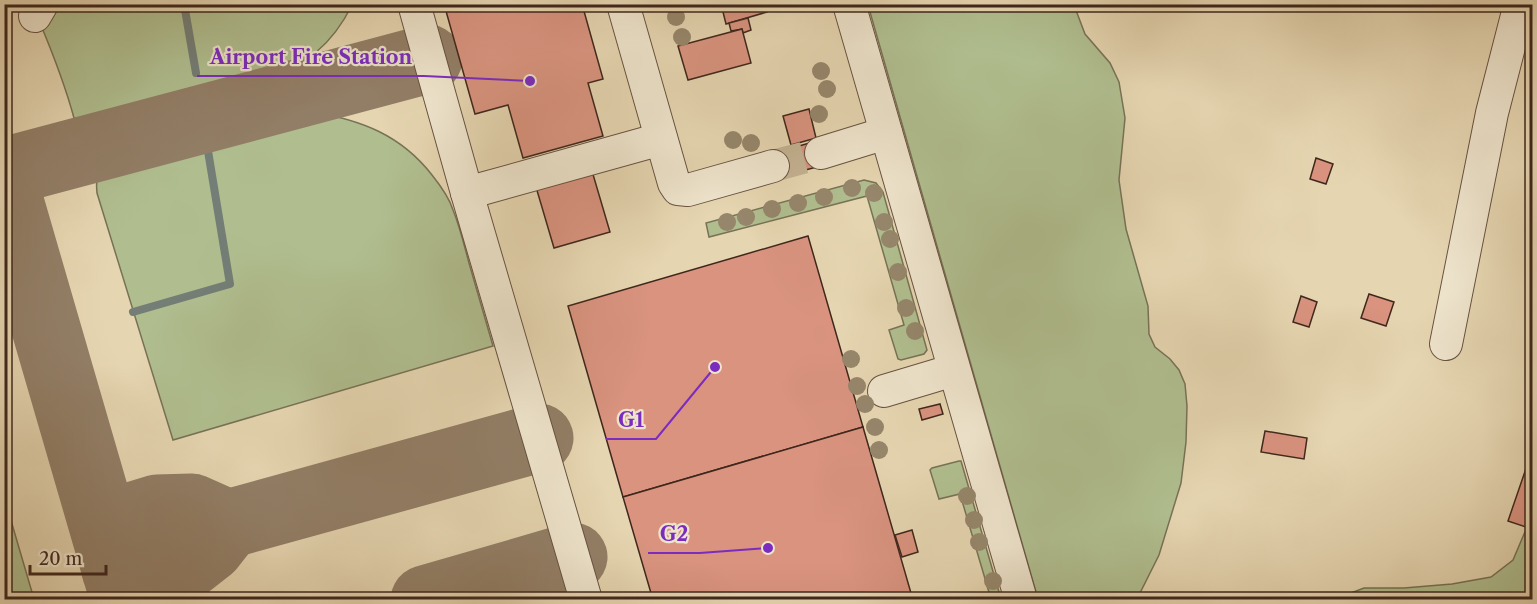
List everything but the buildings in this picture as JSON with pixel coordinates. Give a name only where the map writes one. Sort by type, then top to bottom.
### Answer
[{"type":"lane","points":[[414,4],[586,600]]},
{"type":"lane","points":[[623,4],[674,183],[678,189],[684,190],[773,166]]},
{"type":"lane","points":[[849,4],[1021,600]]},
{"type":"lane","points":[[1446,344],[1492,113],[1520,4]]},
{"type":"lane","points":[[821,153],[886,133]]},
{"type":"lane","points":[[467,193],[661,139]]},
{"type":"lane","points":[[884,391],[954,370]]},
{"type":"green space","points":[[53,5],[352,5],[327,42],[306,60],[280,74],[265,80],[100,123],[74,118],[59,70],[40,23]]},
{"type":"green space","points":[[868,5],[1074,5],[1085,34],[1110,63],[1119,82],[1125,118],[1119,180],[1126,229],[1148,306],[1149,334],[1155,347],[1179,370],[1185,384],[1187,406],[1181,483],[1159,555],[1137,599],[1038,599]]},
{"type":"green space","points":[[313,112],[364,125],[379,132],[407,149],[435,179],[449,200],[458,223],[493,346],[173,440],[97,193],[98,176],[102,169],[117,160],[289,114]]},
{"type":"green space","points":[[864,180],[876,183],[883,192],[927,350],[924,354],[898,359],[889,330],[904,325],[867,196],[709,237],[706,223]]},
{"type":"green space","points":[[961,461],[1001,599],[991,599],[960,494],[939,499],[930,470]]},
{"type":"green space","points":[[5,500],[34,599],[5,599]]},
{"type":"green space","points":[[1527,527],[1532,529],[1532,599],[1335,599],[1364,588],[1404,588],[1452,584],[1491,577],[1513,560]]},
{"type":"waterway","points":[[184,4],[196,73]]},
{"type":"waterway","points":[[133,312],[230,284],[208,151]]},
{"type":"taxiway","points":[[4,172],[428,59]]},
{"type":"taxiway","points":[[4,184],[125,600]]},
{"type":"taxiway","points":[[228,524],[539,438]]},
{"type":"taxiway","points":[[106,533],[134,516],[157,509],[192,508],[228,524],[210,547],[187,565],[155,571],[116,570]]},
{"type":"taxiway","points":[[425,600],[573,557]]},
{"type":"tunnel","points":[[773,166],[821,153]]},
{"type":"place","name":"Airport Fire Station","points":[[530,81]]},
{"type":"place","name":"G1","points":[[715,367]]},
{"type":"place","name":"G2","points":[[768,548]]}]
